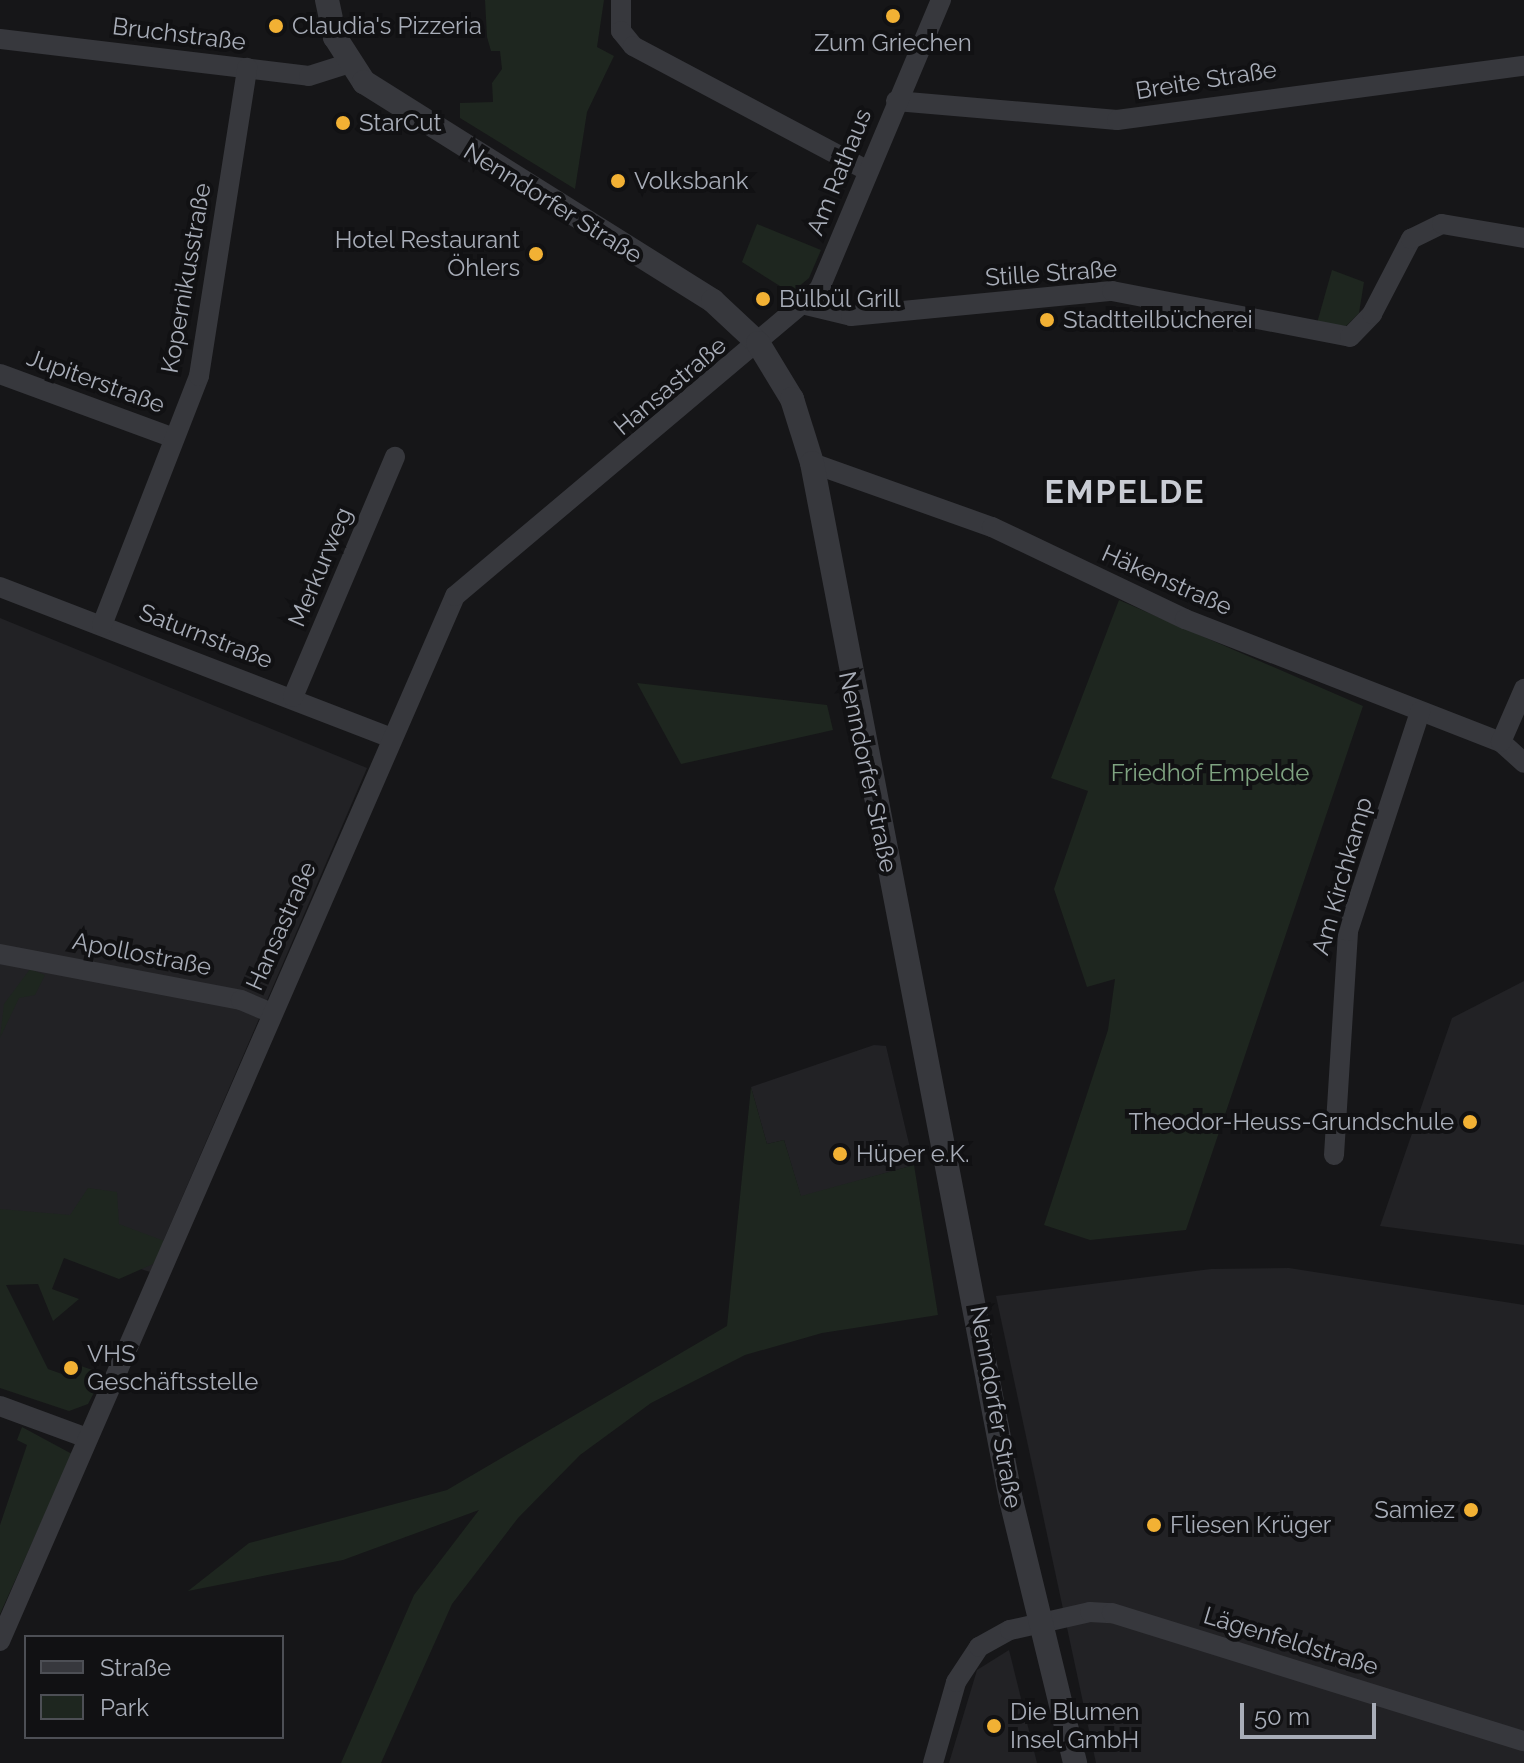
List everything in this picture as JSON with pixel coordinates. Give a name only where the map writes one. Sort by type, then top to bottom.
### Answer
[{"type":"street","name":"Nenndorfer Straße","points":[[327,0],[350,63],[382,97],[713,301],[758,343],[792,399],[812,463],[842,647],[1039,1621],[1075,1763]]},
{"type":"street","points":[[621,0],[621,31],[633,46],[868,171]]},
{"type":"street","name":"Am Rathaus","points":[[758,343],[806,305],[819,290],[941,0]]},
{"type":"street","name":"Bruchstraße","points":[[0,39],[309,76],[350,63]]},
{"type":"street","name":"Breite Straße","points":[[896,101],[1117,120],[1524,66]]},
{"type":"street","name":"Kopernikusstraße","points":[[102,625],[199,376],[247,68]]},
{"type":"street","name":"Stille Straße","points":[[806,305],[851,316],[1112,291],[1350,337],[1372,314],[1411,239],[1442,224],[1524,238]]},
{"type":"street","name":"Hansastraße","points":[[0,1641],[455,596],[758,343]]},
{"type":"street","name":"Jupiterstraße","points":[[0,374],[174,438]]},
{"type":"street","name":"Merkurweg","points":[[293,697],[395,457]]},
{"type":"street","name":"Häkenstraße","points":[[812,463],[992,527],[1185,619],[1501,742]]},
{"type":"street","name":"Saturnstraße","points":[[0,587],[293,697],[392,738]]},
{"type":"street","points":[[1524,689],[1501,742],[1524,763]]},
{"type":"street","name":"Am Kirchkamp","points":[[1334,1155],[1348,931],[1420,712]]},
{"type":"street","name":"Apollostraße","points":[[0,954],[241,1000],[271,1013]]},
{"type":"street","points":[[0,1406],[87,1438]]},
{"type":"street","name":"Lägenfeldstraße","points":[[933,1763],[967,1660],[996,1635],[1039,1621],[1112,1613],[1524,1741]]},
{"type":"shaded area","points":[[0,618],[367,768],[150,1272],[0,1223]]},
{"type":"shaded area","name":"Theodor-Heuss-Grundschule","points":[[1524,981],[1524,1245],[1380,1226],[1452,1018]]},
{"type":"shaded area","points":[[874,1045],[886,1046],[914,1165],[801,1197],[784,1140],[767,1144],[751,1087]]},
{"type":"shaded area","points":[[1289,1268],[1524,1305],[1524,1763],[1096,1763],[996,1296],[1211,1269]]},
{"type":"shaded area","name":"Die Blumen Insel GmbH","points":[[1009,1650],[1037,1763],[949,1763],[977,1670]]},
{"type":"green space","points":[[485,0],[604,0],[597,47],[614,56],[587,112],[575,189],[460,118],[460,103],[493,102],[492,83],[502,69],[500,51],[491,51],[487,37]]},
{"type":"green space","points":[[757,224],[821,250],[809,278],[791,293],[742,262]]},
{"type":"green space","points":[[1332,270],[1364,282],[1359,313],[1346,326],[1317,323]]},
{"type":"green space","name":"Friedhof Empelde","points":[[1119,600],[1363,706],[1186,1230],[1090,1240],[1044,1225],[1108,1030],[1115,979],[1087,987],[1054,889],[1088,791],[1051,778]]},
{"type":"green space","points":[[637,683],[827,705],[833,730],[681,764]]},
{"type":"green space","points":[[30,969],[45,975],[35,995],[19,998],[0,1038],[4,1004]]},
{"type":"green space","points":[[751,1087],[767,1144],[784,1140],[801,1196],[914,1165],[938,1315],[822,1333],[745,1355],[651,1403],[580,1455],[518,1518],[452,1604],[381,1763],[341,1763],[414,1595],[479,1510],[343,1560],[188,1591],[249,1543],[447,1490],[727,1326]]},
{"type":"green space","points":[[88,1188],[117,1192],[119,1224],[167,1242],[153,1264],[119,1279],[64,1258],[52,1289],[79,1299],[53,1321],[38,1284],[6,1285],[48,1369],[76,1379],[81,1366],[104,1374],[88,1404],[69,1411],[0,1388],[0,1209],[70,1215]]},
{"type":"green space","points":[[22,1427],[72,1454],[0,1614],[0,1525],[27,1445],[17,1440]]},
{"type":"place","name":"Zum Griechen","points":[[893,16]]},
{"type":"place","name":"Claudia's Pizzeria","points":[[276,26]]},
{"type":"place","name":"StarCut","points":[[343,123]]},
{"type":"place","name":"Volksbank","points":[[618,181]]},
{"type":"place","name":"Hotel Restaurant Öhlers","points":[[536,254]]},
{"type":"place","name":"Bülbül Grill","points":[[763,299]]},
{"type":"place","name":"Stadtteilbücherei","points":[[1047,320]]},
{"type":"place","name":"Theodor-Heuss-Grundschule","points":[[1470,1122]]},
{"type":"place","name":"Hüper e.K.","points":[[840,1154]]},
{"type":"place","name":"VHS Geschäftsstelle","points":[[71,1368]]},
{"type":"place","name":"Samiez","points":[[1471,1510]]},
{"type":"place","name":"Fliesen Krüger","points":[[1154,1525]]},
{"type":"place","name":"Die Blumen Insel GmbH","points":[[994,1726]]},
{"type":"district","name":"EMPELDE","points":[[1125,492]]}]
